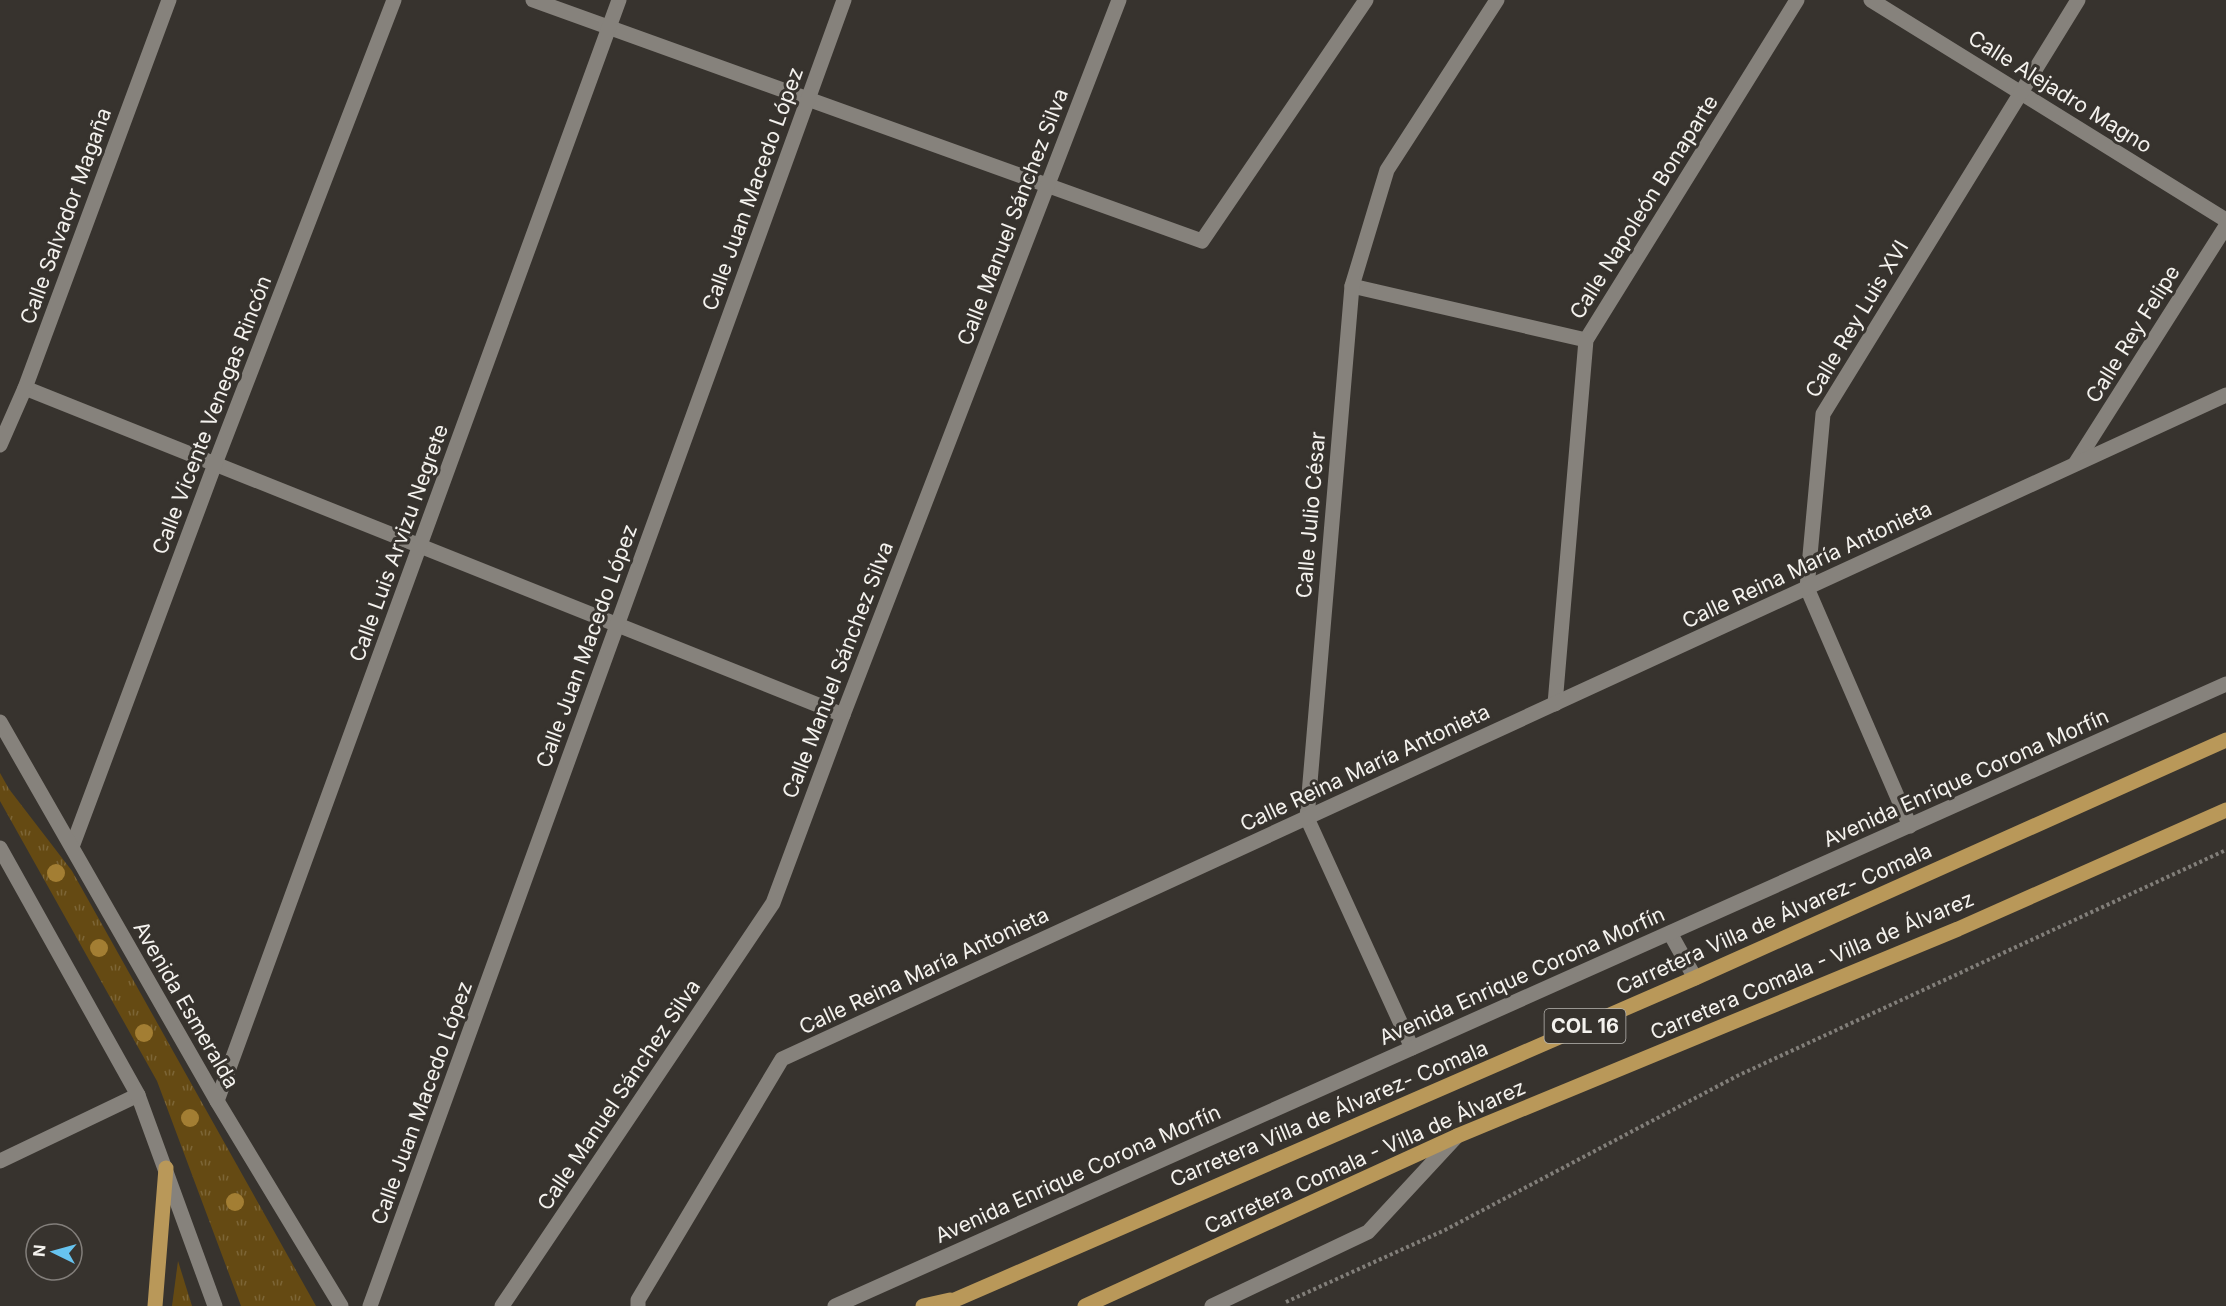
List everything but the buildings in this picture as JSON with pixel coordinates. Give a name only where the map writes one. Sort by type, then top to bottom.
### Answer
[{"type":"main road","name":"Carretera Villa de Álvarez- Comala","points":[[941,1306],[1695,978],[2226,740]]},
{"type":"main road","name":"Carretera Comala - Villa de Álvarez","points":[[1085,1306],[1457,1136],[1958,929],[2226,810]]},
{"type":"main road","points":[[155,1306],[166,1168]]},
{"type":"main road","points":[[923,1306],[959,1298]]},
{"type":"street","name":"Calle Salvador Magaña","points":[[0,445],[25,388],[169,0]]},
{"type":"street","name":"Calle Vicente Venegas Rincón","points":[[72,847],[215,464],[394,0]]},
{"type":"street","points":[[533,0],[1202,241],[1366,0]]},
{"type":"street","name":"Calle Luis Arvizu Negrete","points":[[217,1101],[619,0]]},
{"type":"street","name":"Calle Juan Macedo López","points":[[370,1306],[844,0]]},
{"type":"street","name":"Calle Manuel Sánchez Silva","points":[[502,1306],[773,903],[843,715],[1119,0]]},
{"type":"street","name":"Calle Julio César","points":[[1412,1048],[1307,818],[1352,286],[1388,170],[1497,0]]},
{"type":"street","name":"Calle Napoleón Bonaparte","points":[[1555,704],[1586,340],[1797,0]]},
{"type":"street","name":"Calle Alejadro Magno","points":[[1871,0],[2226,220]]},
{"type":"street","name":"Calle Rey Luis XVI","points":[[1910,826],[1807,588],[1823,414],[2078,0]]},
{"type":"street","name":"Calle Rey Felipe","points":[[2075,465],[2226,226]]},
{"type":"street","points":[[1352,286],[1586,340]]},
{"type":"street","points":[[25,388],[843,715]]},
{"type":"street","name":"Calle Reina María Antonieta","points":[[638,1306],[638,1300],[782,1059],[2226,395]]},
{"type":"street","name":"Avenida Enrique Corona Morfín","points":[[836,1306],[2226,684]]},
{"type":"street","name":"Avenida Esmeralda","points":[[0,722],[217,1101],[341,1306]]},
{"type":"street","points":[[0,848],[138,1095],[215,1306]]},
{"type":"street","points":[[1670,933],[1695,978]]},
{"type":"street","points":[[0,1161],[138,1095]]},
{"type":"street","points":[[1212,1306],[1368,1232],[1457,1136]]},
{"type":"path","points":[[1278,1306],[1445,1230],[1737,1076],[2226,850]]},
{"type":"green space","points":[[0,773],[9,789],[72,871],[316,1306],[241,1306],[157,1081],[0,801]]},
{"type":"green space","points":[[178,1261],[192,1306],[172,1306]]}]
